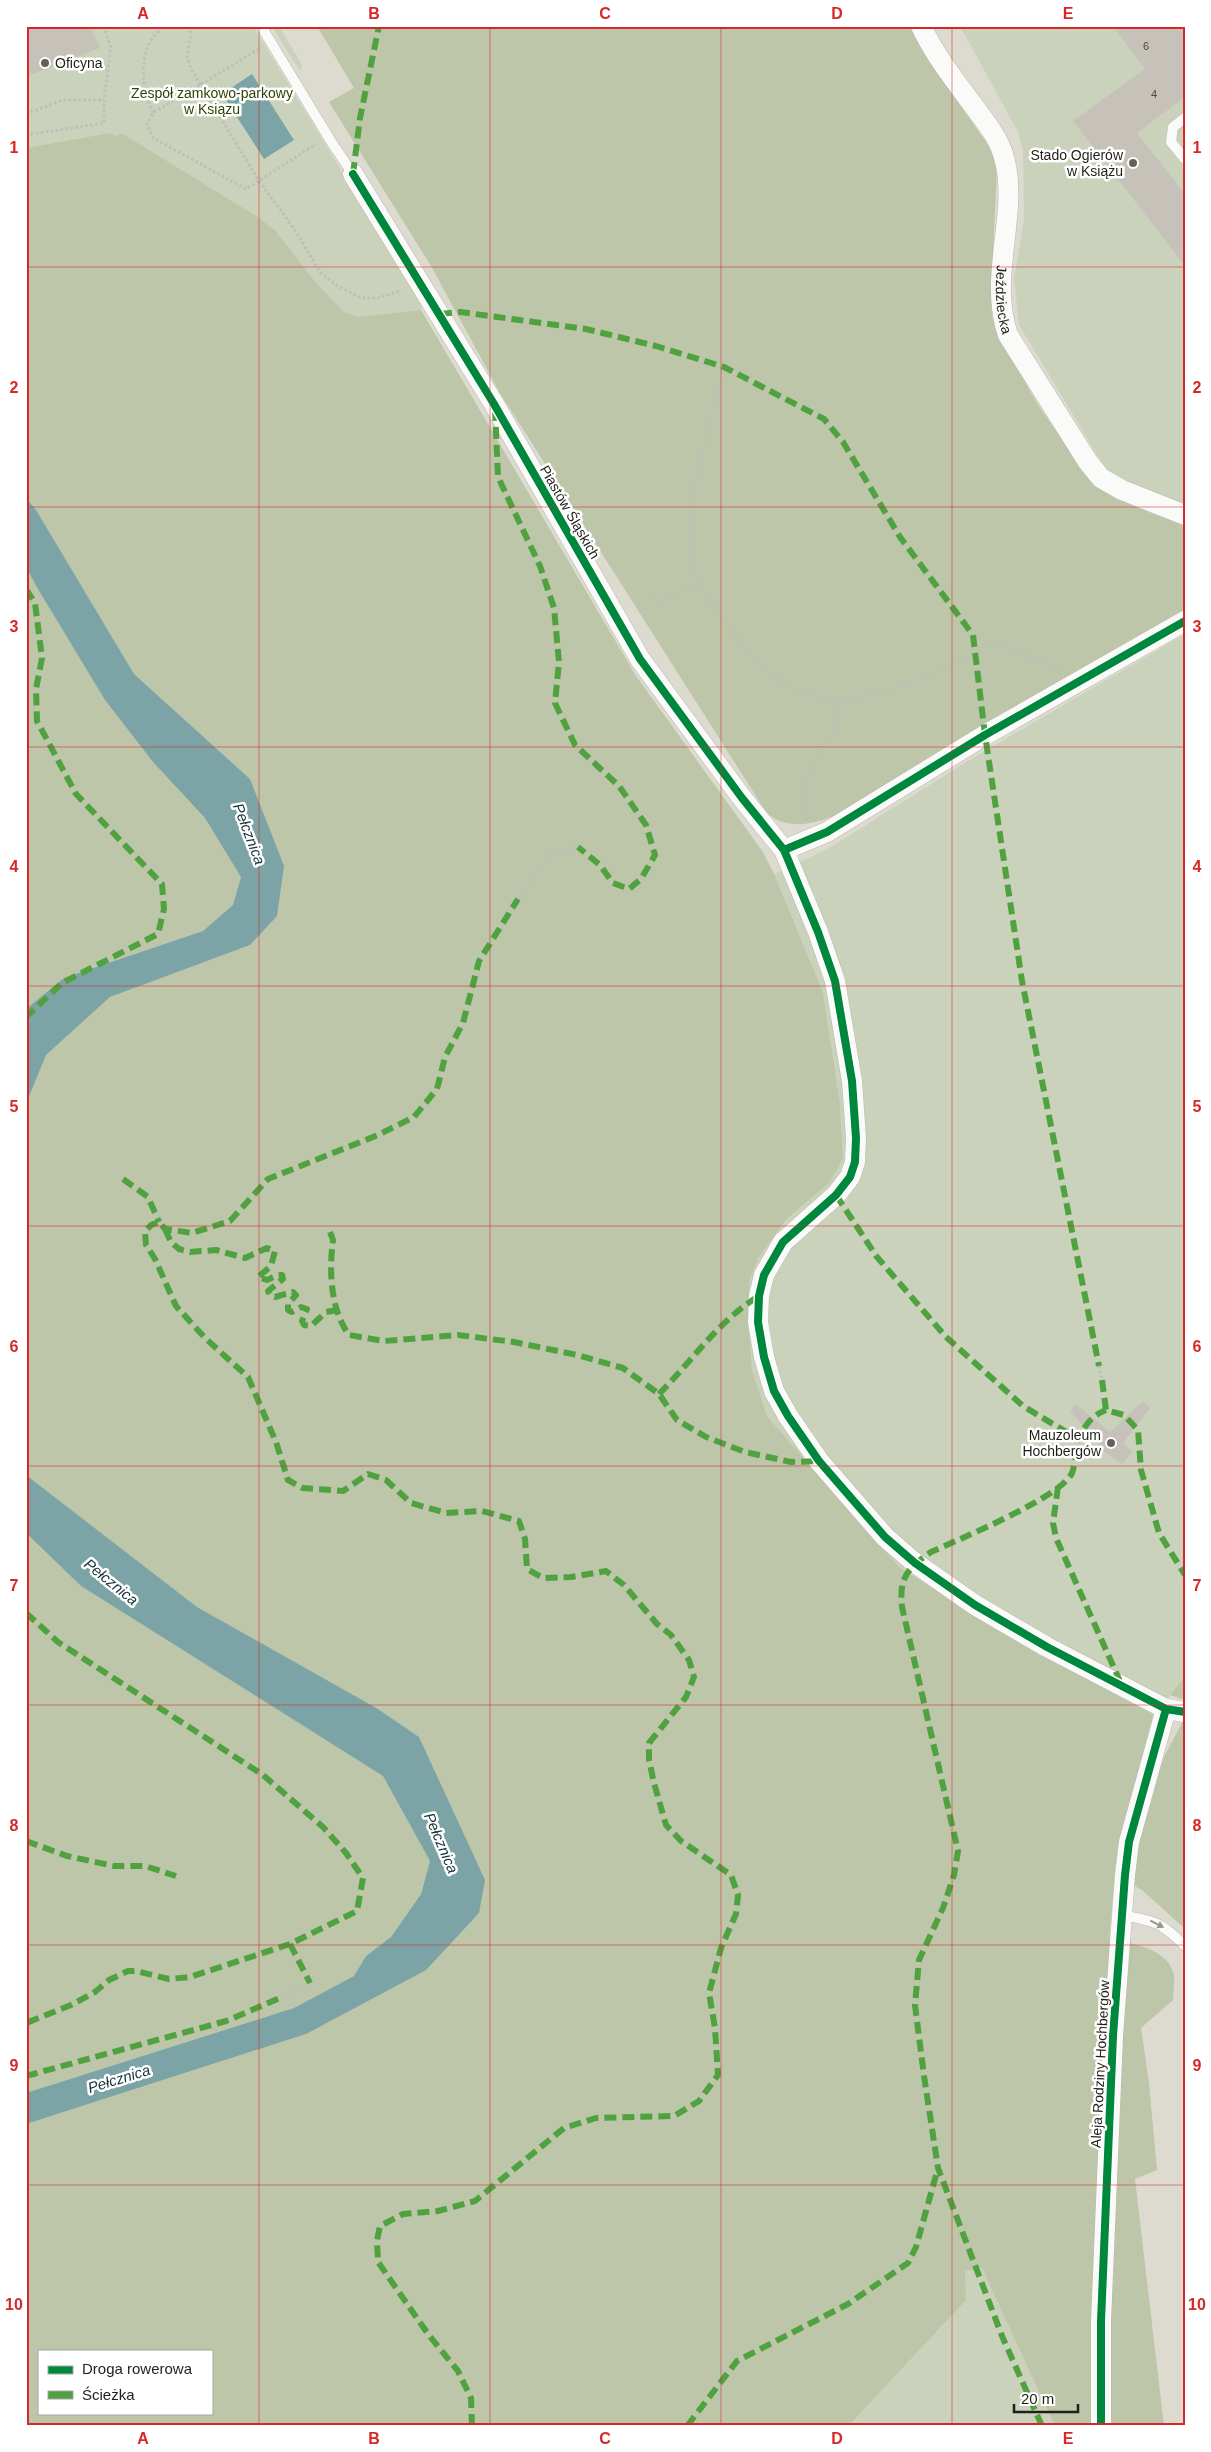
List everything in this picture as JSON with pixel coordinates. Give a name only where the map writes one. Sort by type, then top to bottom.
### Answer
[{"type":"street","name":"Jeździecka","points":[[921,26],[939,59],[994,133],[1004,154],[1007,178],[1007,208],[999,299],[1001,315],[1008,334],[1088,462],[1101,478],[1122,490],[1185,515]]},
{"type":"street","name":"Piastów Śląskich","points":[[353,174],[494,404],[640,659],[742,798],[784,850],[818,932],[834,981],[852,1081],[856,1138],[855,1162],[850,1177],[836,1195],[783,1242],[764,1275],[759,1296],[758,1322],[764,1357],[774,1391],[788,1416],[819,1461],[885,1537],[915,1563],[975,1605],[1039,1643],[1175,1710]]},
{"type":"street","points":[[784,850],[810,839],[857,814],[985,735],[1185,621]]},
{"type":"street","name":"Aleja Rodziny Hochbergów","points":[[1101,2426],[1102,2321],[1112,2046],[1129,1842],[1175,1710]]},
{"type":"lane","name":"Piastów Śląskich","points":[[261,26],[353,174]]},
{"type":"lane","points":[[1185,118],[1173,127],[1171,142],[1185,159]]},
{"type":"lane","points":[[1122,1915],[1155,1921],[1172,1933],[1185,1946]]},
{"type":"path","points":[[26,135],[104,123],[104,100],[111,47],[103,26]]},
{"type":"path","points":[[153,112],[146,99],[144,68],[150,42],[163,26]]},
{"type":"path","points":[[192,26],[186,56],[200,84],[259,180],[295,230],[320,272],[336,285],[353,295],[368,299],[420,284]]},
{"type":"path","points":[[258,50],[153,112],[147,124],[153,138],[246,189],[318,142]]},
{"type":"path","points":[[26,114],[63,100],[104,100]]},
{"type":"path","points":[[724,367],[692,498],[690,549],[699,583],[742,642],[765,669],[798,690],[838,699],[893,687],[937,671],[956,659],[976,654]]},
{"type":"path","points":[[650,595],[659,604],[699,583]]},
{"type":"path","points":[[973,635],[1086,679]]},
{"type":"path","points":[[810,839],[807,824],[807,779],[813,760],[832,735],[837,718],[838,699]]},
{"type":"path","points":[[518,899],[552,853],[578,847]]},
{"type":"path","points":[[1099,1366],[1102,1380]]},
{"type":"path","points":[[280,1998],[310,1983]]},
{"type":"green space","name":"Zespół zamkowo-parkowy w Ksiązu","points":[[90,26],[253,26],[421,301],[421,310],[366,317],[348,314],[325,295],[276,231],[434,1116],[900,1568],[767,1416],[752,1369],[748,1316],[749,1282],[758,1258],[788,1219],[829,1182],[843,1158],[840,1104],[823,992],[774,874],[831,847],[966,762],[1185,634],[1185,1677],[1153,1716],[1116,1861],[1109,1939],[1086,2426],[26,2426],[26,77],[99,48]]},
{"type":"green space","points":[[272,26],[279,26],[302,65],[301,70],[299,70]]},
{"type":"green space","points":[[317,26],[912,26],[916,39],[938,74],[991,149],[997,170],[991,294],[992,316],[998,335],[1038,405],[1085,473],[1104,490],[1148,512],[1185,525],[1185,609],[845,811],[825,819],[804,824],[784,822],[766,812],[500,393],[431,266],[329,102],[354,88]]},
{"type":"green space","points":[[960,26],[1185,26],[1185,507],[1116,477],[1105,468],[1019,325],[1014,279],[1024,220],[1023,152],[1018,132]]},
{"type":"green space","points":[[111,133],[115,136],[123,134],[256,216],[276,231],[316,283],[344,312],[358,317],[421,310],[636,676],[763,852],[823,992],[840,1104],[843,1158],[830,1182],[787,1219],[758,1258],[749,1282],[748,1316],[752,1369],[767,1416],[900,1568],[1022,1643],[1153,1715],[1116,1861],[1109,1938],[1155,1952],[1169,1964],[1174,1978],[1173,2000],[1141,2028],[1149,2083],[1157,2170],[1135,2179],[1164,2426],[1055,2426],[982,2268],[965,2271],[966,2300],[848,2426],[26,2426],[26,2124],[306,2034],[479,1913],[419,1737],[378,1709],[197,1607],[26,1475],[26,1104],[46,1055],[110,997],[250,945],[250,779],[134,674],[36,510],[26,498],[26,148]]},
{"type":"green space","points":[[26,567],[105,700],[153,762],[205,818],[242,877],[233,905],[203,931],[64,978],[26,1009]]},
{"type":"green space","points":[[26,1534],[81,1586],[383,1776],[430,1861],[421,1893],[391,1937],[366,1956],[354,1976],[294,2008],[26,2093]]},
{"type":"green space","points":[[1185,1677],[1185,1700],[1170,1695]]},
{"type":"green space","points":[[1185,1717],[1185,1929],[1142,1890],[1131,1884],[1147,1799],[1155,1785],[1164,1757]]},
{"type":"water","points":[[252,74],[294,140],[264,159],[222,94]]},
{"type":"water","name":"Pełcznica","points":[[26,498],[36,510],[134,674],[250,779],[284,866],[277,916],[250,945],[110,997],[46,1055],[26,1104],[26,1009],[64,978],[203,931],[233,905],[241,877],[205,818],[153,762],[105,700],[38,589],[26,567]]},
{"type":"water","name":"Pełcznica","points":[[26,1475],[197,1607],[378,1709],[419,1737],[485,1880],[479,1913],[426,1970],[306,2034],[26,2124],[26,2093],[294,2008],[354,1976],[366,1956],[391,1937],[421,1894],[430,1861],[383,1776],[81,1586],[26,1533]]},
{"type":"building","name":"Oficyna","points":[[26,26],[90,26],[100,48],[26,77]]},
{"type":"building","name":"Stado Ogierów w Książu","points":[[1113,26],[1185,26],[1185,97],[1137,133],[1185,194],[1185,266],[1073,121],[1145,69]]},
{"type":"building","points":[[1143,1401],[1150,1408],[1123,1443],[1132,1452],[1122,1464],[1098,1447],[1100,1445],[1070,1411],[1076,1404],[1110,1432]]},
{"type":"marked path","points":[[353,174],[360,118],[379,26]]},
{"type":"marked path","points":[[440,314],[460,312],[586,329],[656,346],[724,367],[824,419],[843,442],[900,537],[973,635],[985,735],[1022,981],[1099,1366]]},
{"type":"marked path","points":[[495,409],[498,477],[540,566],[554,608],[559,662],[555,703],[575,745],[619,786],[646,825],[655,855],[641,879],[629,889],[613,883],[600,865],[578,847]]},
{"type":"marked path","points":[[26,589],[35,603],[42,658],[36,689],[37,721],[76,794],[162,884],[164,909],[158,934],[62,983],[26,1017]]},
{"type":"marked path","points":[[472,2426],[471,2398],[458,2371],[428,2334],[378,2262],[377,2240],[380,2226],[403,2214],[438,2211],[475,2201],[564,2128],[596,2118],[674,2116],[699,2101],[718,2075],[715,2028],[709,1993],[721,1948],[736,1914],[738,1895],[731,1875],[681,1841],[666,1825],[649,1760],[649,1743],[686,1697],[694,1677],[689,1660],[671,1635],[657,1624],[624,1585],[606,1571],[571,1577],[543,1578],[527,1569],[525,1539],[519,1521],[482,1511],[446,1513],[411,1503],[386,1480],[368,1474],[343,1491],[303,1488],[288,1480],[276,1442],[248,1377],[205,1338],[176,1306],[155,1259],[146,1245],[145,1232],[151,1225],[159,1222],[165,1229],[192,1233],[230,1221],[268,1179],[378,1135],[414,1117],[437,1089],[445,1057],[463,1023],[479,961],[518,899]]},
{"type":"marked path","points":[[123,1179],[148,1197],[159,1222]]},
{"type":"marked path","points":[[836,1195],[877,1257],[946,1337],[1023,1406],[1078,1439],[1089,1421],[1106,1410]]},
{"type":"marked path","points":[[165,1229],[171,1242],[179,1249],[190,1252],[216,1250],[245,1258],[267,1248],[275,1251],[271,1266],[258,1277],[267,1280],[282,1275],[283,1279],[268,1291],[270,1295],[275,1297],[293,1292],[296,1295],[288,1304],[288,1310],[292,1312],[301,1307],[307,1309],[302,1321],[304,1325],[311,1326],[326,1312],[337,1310]]},
{"type":"marked path","points":[[330,1232],[333,1240],[331,1264],[332,1289],[338,1313],[349,1335],[384,1341],[458,1335],[514,1342],[577,1355],[623,1368],[659,1394],[677,1420],[706,1437],[745,1452],[791,1462],[819,1461]]},
{"type":"marked path","points":[[659,1394],[718,1329],[744,1306],[759,1296]]},
{"type":"marked path","points":[[1102,1380],[1106,1410],[1124,1415],[1138,1430],[1141,1470],[1159,1533],[1185,1575]]},
{"type":"marked path","points":[[1042,2426],[1002,2336],[938,2168],[915,2005],[919,1960],[943,1908],[954,1875],[958,1851],[901,1597],[906,1575],[910,1569],[931,1552],[1008,1517],[1049,1494],[1064,1483],[1072,1473],[1078,1439]]},
{"type":"marked path","points":[[1058,1487],[1053,1523],[1056,1538],[1119,1679],[1119,1685]]},
{"type":"marked path","points":[[26,1613],[58,1642],[263,1775],[323,1827],[346,1853],[363,1878],[357,1911],[290,1944],[190,1977],[169,1979],[136,1971],[128,1971],[109,1980],[95,1992],[71,2005],[26,2023]]},
{"type":"marked path","points":[[26,1841],[67,1856],[114,1866],[145,1866],[176,1876]]},
{"type":"marked path","points":[[290,1944],[310,1983]]},
{"type":"marked path","points":[[26,2076],[226,2021],[280,1998]]},
{"type":"marked path","points":[[687,2426],[737,2361],[848,2304],[908,2263],[916,2247],[938,2168]]},
{"type":"cycle path","points":[[353,174],[494,404],[640,659],[742,798],[784,850],[818,932],[835,981],[852,1081],[856,1138],[855,1162],[850,1177],[836,1195],[783,1242],[764,1275],[759,1296],[758,1322],[764,1357],[774,1391],[788,1416],[819,1461],[885,1537],[915,1563],[975,1605],[1047,1647],[1166,1709],[1185,1712]]},
{"type":"cycle path","points":[[784,850],[827,832],[985,735],[1185,621]]},
{"type":"cycle path","points":[[1101,2426],[1101,2321],[1113,2036],[1125,1875],[1129,1842],[1166,1709]]},
{"type":"place","name":"Oficyna","points":[[45,63]]},
{"type":"place","name":"Stado Ogierów w Książu","points":[[1133,163]]},
{"type":"place","name":"Mauzoleum Hochbergów","points":[[1111,1443]]}]
